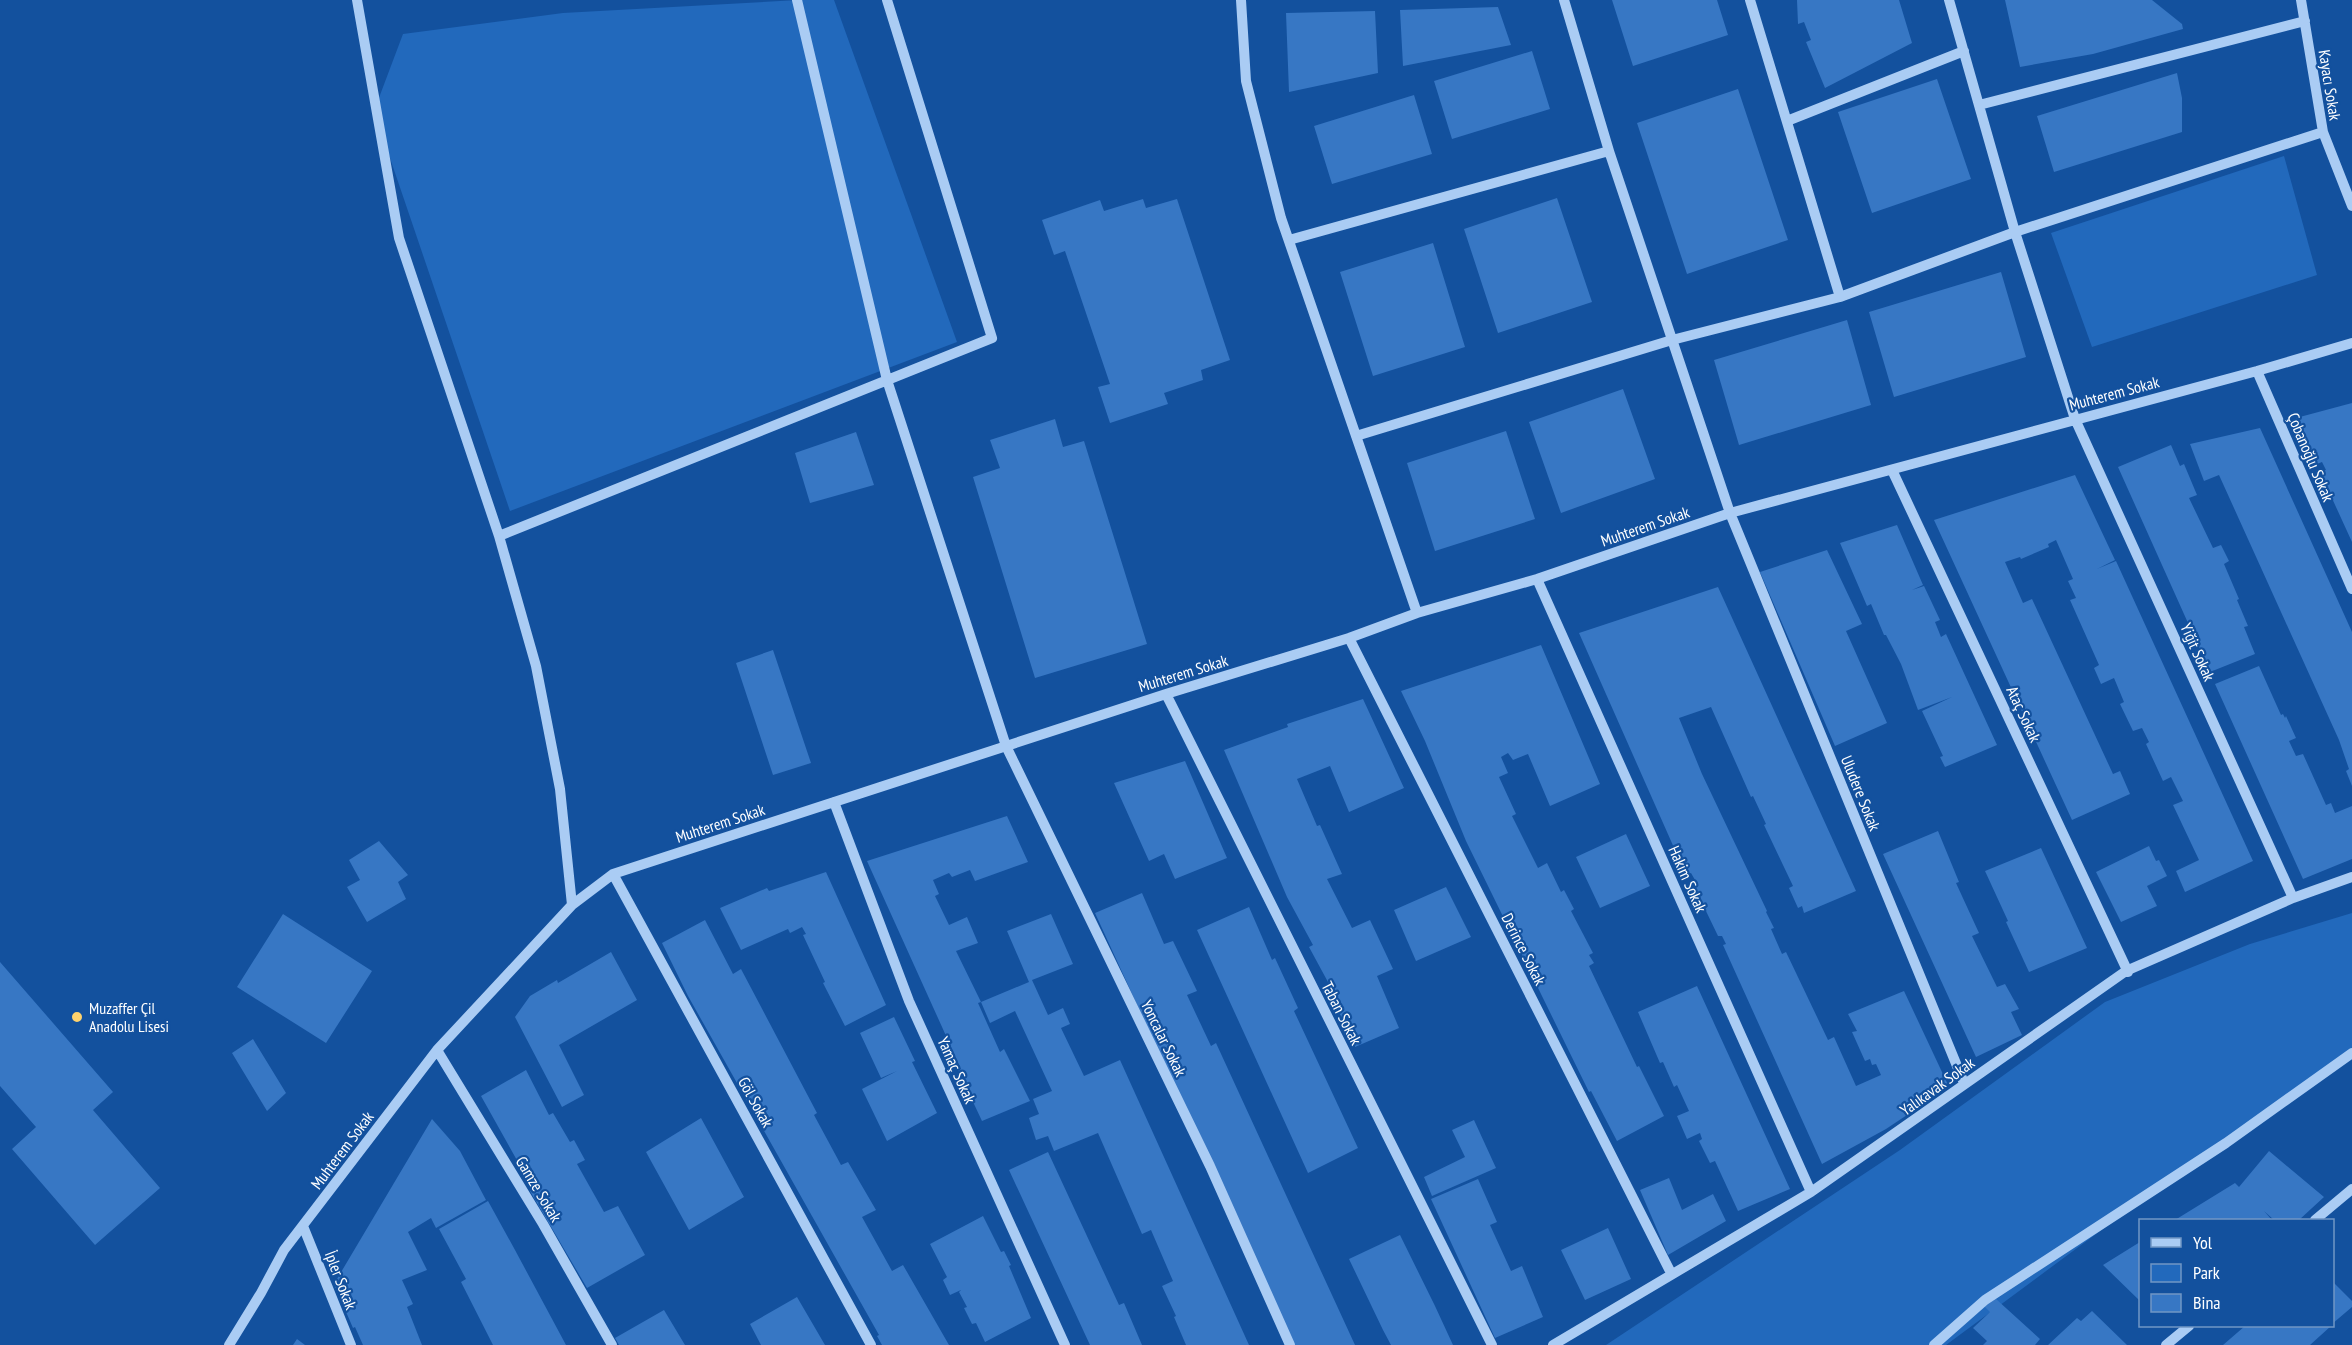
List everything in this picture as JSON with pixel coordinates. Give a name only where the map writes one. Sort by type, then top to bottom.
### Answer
[{"type":"street","points":[[357,0],[399,238],[499,536],[536,666],[560,789],[573,905]]},
{"type":"street","name":"Yoncalar Sokak","points":[[797,0],[887,380],[1006,746],[1210,1166],[1290,1345]]},
{"type":"street","points":[[499,536],[992,338],[887,0]]},
{"type":"street","points":[[1241,0],[1246,81],[1281,218],[1417,613]]},
{"type":"street","name":"Uludere Sokak","points":[[1564,0],[1609,151],[1730,513],[1964,1083]]},
{"type":"street","points":[[1750,0],[1840,297]]},
{"type":"street","name":"Yiğit Sokak","points":[[1949,0],[2015,232],[2075,419],[2293,898]]},
{"type":"street","name":"Kayacı Sokak","points":[[2301,0],[2323,132],[2352,206]]},
{"type":"street","points":[[1979,105],[2305,21]]},
{"type":"street","points":[[1787,122],[1964,51]]},
{"type":"street","points":[[1356,436],[1672,340],[1840,297],[2015,232],[2323,132]]},
{"type":"street","points":[[1289,240],[1609,151]]},
{"type":"street","name":"Muhterem Sokak","points":[[229,1345],[284,1250],[437,1050],[573,905],[613,874],[1166,694],[1349,638],[1417,613],[1537,579],[1730,513],[2257,371],[2352,343]]},
{"type":"street","name":"Çobanoğlu Sokak","points":[[2257,371],[2352,589]]},
{"type":"street","name":"Ataç Sokak","points":[[1892,470],[2128,972]]},
{"type":"street","name":"Hakim Sokak","points":[[1537,579],[1811,1192]]},
{"type":"street","name":"Derince Sokak","points":[[1349,638],[1671,1273]]},
{"type":"street","name":"Taban Sokak","points":[[1166,694],[1492,1345]]},
{"type":"street","name":"Yamaç Sokak","points":[[834,802],[909,1001],[1065,1345]]},
{"type":"street","name":"Göl Sokak","points":[[613,874],[872,1345]]},
{"type":"street","name":"Yalıkavak Sokak","points":[[1553,1345],[1811,1192],[1912,1123],[1964,1083],[2128,972],[2293,898],[2352,877]]},
{"type":"street","name":"Gamze Sokak","points":[[437,1050],[543,1224],[612,1345]]},
{"type":"street","points":[[1934,1345],[1985,1300],[2226,1143],[2352,1053]]},
{"type":"street","points":[[2317,1219],[2352,1189]]},
{"type":"street","name":"İpler Sokak","points":[[303,1226],[351,1345]]},
{"type":"street","points":[[2166,1345],[2188,1327]]},
{"type":"green space","points":[[834,0],[957,342],[510,511],[374,111],[403,34],[563,13]]},
{"type":"green space","points":[[2284,156],[2317,275],[2092,347],[2051,233]]},
{"type":"green space","points":[[2352,913],[2352,1052],[2165,1183],[1946,1345],[1606,1345],[1900,1150],[2105,1002],[2250,944]]},
{"type":"building","points":[[1612,0],[1717,0],[1728,35],[1633,66]]},
{"type":"building","points":[[1797,0],[1899,0],[1912,43],[1825,88],[1806,42],[1811,40],[1804,22],[1798,24]]},
{"type":"building","points":[[2005,0],[2152,0],[2182,24],[2183,29],[2093,54],[2020,67]]},
{"type":"building","points":[[1498,7],[1511,45],[1403,66],[1400,10]]},
{"type":"building","points":[[1375,11],[1378,73],[1289,92],[1286,13]]},
{"type":"building","points":[[1532,51],[1550,109],[1452,139],[1434,81]]},
{"type":"building","points":[[2177,73],[2182,98],[2182,132],[2054,172],[2037,116]]},
{"type":"building","points":[[1937,79],[1971,179],[1872,213],[1838,112]]},
{"type":"building","points":[[1738,89],[1788,240],[1687,274],[1637,123]]},
{"type":"building","points":[[1414,95],[1432,154],[1332,184],[1314,126]]},
{"type":"building","points":[[1557,198],[1592,302],[1498,333],[1464,229]]},
{"type":"building","points":[[1143,199],[1146,208],[1177,199],[1230,360],[1201,370],[1203,380],[1164,393],[1168,404],[1110,423],[1098,387],[1110,384],[1065,251],[1054,255],[1042,220],[1100,200],[1104,211]]},
{"type":"building","points":[[1433,243],[1465,347],[1373,376],[1340,272]]},
{"type":"building","points":[[2001,272],[2026,357],[1894,397],[1869,312]]},
{"type":"building","points":[[1847,320],[1871,405],[1739,445],[1714,360]]},
{"type":"building","points":[[1623,389],[1655,479],[1561,513],[1529,422]]},
{"type":"building","points":[[2352,403],[2352,542],[2320,472],[2326,470],[2322,462],[2317,464],[2296,418]]},
{"type":"building","points":[[1055,419],[1063,447],[1084,441],[1147,644],[1035,678],[973,477],[1000,468],[990,440]]},
{"type":"building","points":[[2260,428],[2352,632],[2352,786],[2339,740],[2219,475],[2204,481],[2190,444]]},
{"type":"building","points":[[1506,431],[1535,519],[1435,551],[1407,463]]},
{"type":"building","points":[[856,432],[874,485],[810,503],[795,453]]},
{"type":"building","points":[[2171,445],[2180,466],[2184,464],[2197,495],[2189,498],[2213,548],[2221,545],[2229,561],[2224,564],[2239,599],[2237,600],[2248,626],[2244,627],[2255,654],[2210,672],[2118,467]]},
{"type":"building","points":[[2075,475],[2115,560],[2097,569],[2116,561],[2253,861],[2185,892],[2176,871],[2199,860],[2173,805],[2183,801],[2171,777],[2163,781],[2146,744],[2149,742],[2142,728],[2133,731],[2120,704],[2124,702],[2114,678],[2101,684],[2094,668],[2099,665],[2070,600],[2076,598],[2068,581],[2073,579],[2056,540],[2048,544],[2049,547],[2021,559],[2020,557],[2005,562],[2023,603],[2032,599],[2113,774],[2120,771],[2130,794],[2072,820],[1934,520]]},
{"type":"building","points":[[1897,525],[1923,585],[1912,590],[1924,586],[1940,620],[1935,622],[1941,637],[1946,634],[1997,745],[1945,767],[1940,757],[1943,756],[1922,711],[1952,697],[1918,710],[1901,664],[1884,635],[1871,604],[1867,606],[1840,543]]},
{"type":"building","points":[[1827,550],[1862,624],[1846,631],[1887,723],[1835,746],[1760,572]]},
{"type":"building","points":[[1718,587],[1856,891],[1804,913],[1802,906],[1798,908],[1789,888],[1793,886],[1711,707],[1679,718],[1702,774],[1767,911],[1774,928],[1771,929],[1782,954],[1786,952],[1828,1040],[1834,1037],[1856,1086],[1881,1075],[1876,1064],[1872,1065],[1870,1059],[1865,1061],[1852,1032],[1857,1031],[1848,1014],[1904,991],[1949,1087],[1886,1129],[1822,1164],[1723,945],[1726,944],[1722,936],[1718,936],[1692,882],[1695,880],[1691,873],[1688,874],[1675,850],[1579,633]]},
{"type":"building","points":[[1541,645],[1600,784],[1550,806],[1528,754],[1513,760],[1508,753],[1501,757],[1508,773],[1499,777],[1516,814],[1512,816],[1538,868],[1547,863],[1561,892],[1564,890],[1574,909],[1571,911],[1593,953],[1589,955],[1594,963],[1589,966],[1637,1067],[1639,1066],[1664,1116],[1617,1141],[1591,1091],[1589,1092],[1466,841],[1425,741],[1401,691]]},
{"type":"building","points":[[773,650],[811,763],[773,775],[736,663]]},
{"type":"building","points":[[2259,666],[2281,715],[2283,714],[2285,718],[2286,716],[2296,738],[2289,741],[2296,756],[2303,754],[2326,805],[2331,803],[2335,813],[2352,806],[2352,859],[2303,879],[2215,684]]},
{"type":"building","points":[[1363,699],[1404,788],[1349,812],[1330,766],[1297,779],[1317,826],[1320,825],[1342,874],[1327,879],[1352,928],[1370,920],[1393,969],[1377,976],[1399,1028],[1355,1047],[1332,997],[1335,995],[1309,947],[1313,945],[1287,897],[1224,750],[1288,727],[1287,724]]},
{"type":"building","points":[[1185,761],[1227,858],[1175,879],[1164,854],[1149,861],[1114,783]]},
{"type":"building","points":[[1007,816],[1028,862],[975,881],[970,870],[952,877],[949,873],[933,880],[939,894],[935,896],[949,925],[967,917],[978,943],[956,951],[981,1002],[978,1003],[1000,1052],[1004,1049],[1030,1101],[982,1121],[958,1070],[961,1069],[867,861]]},
{"type":"building","points":[[1938,831],[1959,882],[1956,883],[1979,933],[1972,936],[1997,987],[2005,984],[2019,1009],[2011,1012],[2022,1035],[1976,1057],[1883,854]]},
{"type":"building","points":[[1626,834],[1650,886],[1600,908],[1576,857]]},
{"type":"building","points":[[379,841],[408,875],[398,882],[406,899],[367,922],[347,887],[360,880],[349,860]]},
{"type":"building","points":[[2149,846],[2167,876],[2147,886],[2157,906],[2121,922],[2096,872]]},
{"type":"building","points":[[2041,848],[2087,948],[2029,972],[1985,871]]},
{"type":"building","points":[[826,872],[886,1005],[845,1026],[823,983],[825,982],[803,935],[806,934],[802,927],[790,933],[788,929],[741,950],[720,908],[767,888],[769,891]]},
{"type":"building","points":[[1446,887],[1471,937],[1416,961],[1394,910]]},
{"type":"building","points":[[1142,893],[1164,944],[1173,941],[1197,991],[1187,995],[1211,1046],[1216,1043],[1355,1345],[1293,1345],[1095,913]]},
{"type":"building","points":[[1249,907],[1272,960],[1275,958],[1298,1008],[1294,1011],[1358,1148],[1308,1173],[1197,930]]},
{"type":"building","points":[[283,914],[372,971],[326,1043],[237,987]]},
{"type":"building","points":[[1051,914],[1073,964],[1032,980],[1048,1015],[1063,1008],[1070,1024],[1061,1028],[1084,1076],[1120,1060],[1249,1345],[1186,1345],[1162,1286],[1173,1281],[1151,1230],[1142,1234],[1098,1133],[1054,1151],[1048,1136],[1036,1140],[1029,1118],[1039,1114],[1033,1099],[1052,1091],[1015,1011],[990,1023],[981,1002],[1029,982],[1007,931]]},
{"type":"building","points":[[705,920],[733,974],[741,969],[817,1113],[814,1115],[841,1165],[848,1162],[876,1210],[862,1217],[892,1271],[903,1265],[949,1345],[882,1345],[877,1336],[879,1335],[688,996],[662,943]]},
{"type":"building","points":[[611,952],[637,1000],[559,1045],[584,1095],[562,1107],[515,1017],[530,996],[557,980],[558,983]]},
{"type":"building","points":[[0,962],[113,1092],[93,1110],[160,1188],[95,1245],[12,1149],[36,1127],[0,1086]]},
{"type":"building","points":[[1697,986],[1790,1189],[1738,1211],[1715,1161],[1710,1163],[1699,1141],[1702,1139],[1700,1133],[1687,1139],[1677,1116],[1689,1111],[1677,1085],[1674,1087],[1663,1062],[1660,1063],[1638,1012]]},
{"type":"building","points":[[894,1017],[915,1061],[912,1062],[937,1113],[887,1141],[862,1089],[897,1071],[881,1078],[860,1033]]},
{"type":"building","points":[[253,1039],[286,1093],[267,1111],[232,1053]]},
{"type":"building","points":[[526,1070],[549,1115],[553,1113],[570,1142],[574,1140],[585,1160],[577,1164],[604,1212],[618,1206],[645,1255],[587,1288],[530,1191],[533,1189],[481,1096]]},
{"type":"building","points":[[701,1118],[744,1197],[689,1230],[646,1152]]},
{"type":"building","points":[[432,1119],[460,1151],[486,1200],[436,1228],[431,1218],[408,1232],[427,1270],[402,1280],[413,1304],[407,1307],[422,1345],[363,1345],[334,1284]]},
{"type":"building","points":[[1474,1120],[1496,1168],[1432,1196],[1424,1177],[1465,1157],[1452,1130]]},
{"type":"building","points":[[2269,1151],[2324,1197],[2300,1219],[2273,1219],[2264,1211],[2271,1219],[2177,1219],[2235,1183],[2239,1187]]},
{"type":"building","points":[[1048,1152],[1119,1305],[1124,1303],[1142,1345],[1090,1345],[1009,1170]]},
{"type":"building","points":[[1669,1178],[1682,1210],[1713,1194],[1726,1221],[1668,1255],[1640,1190]]},
{"type":"building","points":[[1478,1179],[1497,1222],[1490,1225],[1511,1271],[1522,1266],[1543,1317],[1495,1338],[1431,1199]]},
{"type":"building","points":[[488,1201],[566,1345],[493,1345],[461,1282],[466,1279],[439,1229]]},
{"type":"building","points":[[983,1216],[1001,1252],[1004,1251],[1011,1265],[1009,1266],[1031,1318],[985,1342],[976,1323],[972,1324],[964,1308],[967,1307],[959,1292],[961,1290],[950,1295],[943,1280],[947,1277],[930,1244]]},
{"type":"building","points":[[1608,1228],[1631,1279],[1585,1300],[1561,1250]]},
{"type":"building","points":[[1400,1235],[1453,1345],[1391,1345],[1383,1330],[1349,1259]]},
{"type":"building","points":[[2139,1243],[2139,1300],[2103,1265]]},
{"type":"building","points":[[2334,1283],[2352,1301],[2352,1307],[2334,1322]]},
{"type":"building","points":[[797,1297],[825,1345],[761,1345],[750,1324]]},
{"type":"building","points":[[1996,1299],[2040,1339],[2035,1345],[1983,1345],[1987,1341],[1973,1328],[1990,1312],[1983,1305]]},
{"type":"building","points":[[664,1310],[685,1345],[619,1345],[615,1338]]},
{"type":"building","points":[[2092,1311],[2127,1345],[2048,1345],[2077,1318],[2081,1321]]},
{"type":"building","points":[[2244,1327],[2330,1327],[2310,1345],[2223,1345]]},
{"type":"building","points":[[297,1339],[305,1345],[293,1345]]},
{"type":"place","name":"Muzaffer Çil Anadolu Lisesi","points":[[77,1017]]}]
